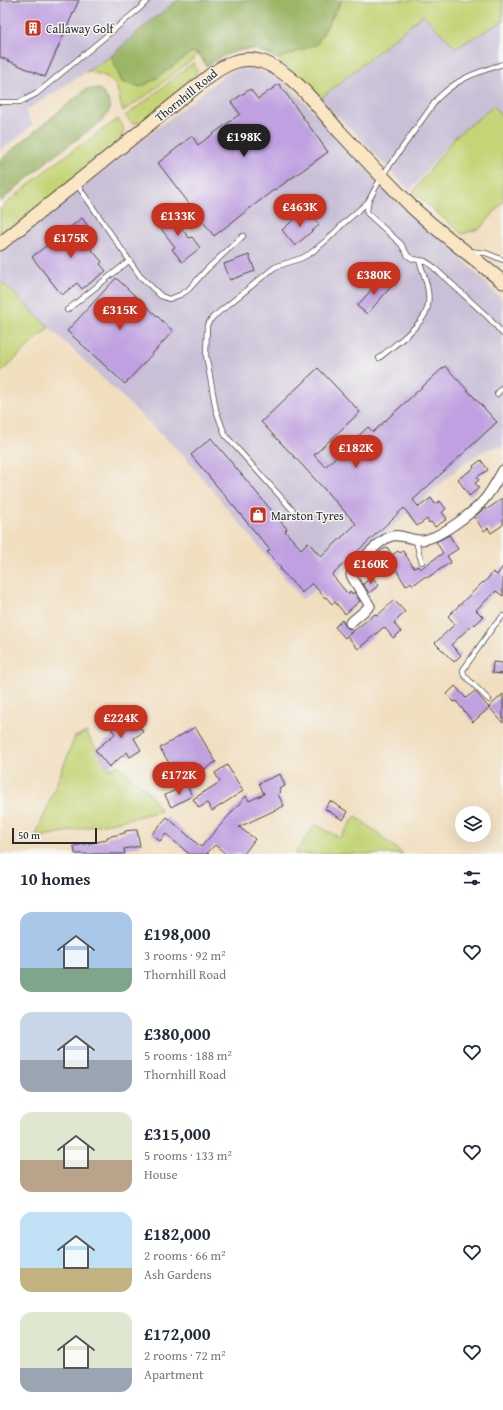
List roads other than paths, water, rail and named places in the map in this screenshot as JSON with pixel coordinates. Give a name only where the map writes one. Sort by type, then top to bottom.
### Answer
[{"type":"street","name":"Thornhill Road","points":[[0,244],[208,76],[226,64],[244,59],[264,62],[291,79],[413,207],[460,248],[503,282]]},
{"type":"street","points":[[350,623],[370,606],[351,575],[352,569],[379,544],[392,536],[402,536],[416,540],[425,540],[439,534],[477,507],[487,496],[503,470]]},
{"type":"lane","points":[[0,102],[20,102],[36,94],[148,0]]},
{"type":"lane","points":[[298,515],[225,435],[216,410],[206,355],[207,325],[213,317],[275,267],[302,258],[311,253],[368,202],[382,176],[437,99],[447,88],[467,76],[503,64]]},
{"type":"lane","points":[[76,183],[140,276],[161,296],[169,299],[180,296],[193,286],[207,269],[243,236]]},
{"type":"lane","points":[[368,202],[367,213],[401,244],[408,256],[431,265],[488,317],[503,334]]},
{"type":"lane","points":[[460,248],[486,253],[503,260]]},
{"type":"lane","points":[[379,358],[421,321],[427,312],[427,288],[419,260]]},
{"type":"lane","points":[[67,310],[129,261]]},
{"type":"lane","points":[[498,394],[503,388]]},
{"type":"lane","points":[[416,540],[422,562]]},
{"type":"lane","points":[[489,700],[464,675],[463,670],[493,627],[503,616]]},
{"type":"place","name":"Callaway Golf","points":[[33,28]]},
{"type":"place","name":"Marston Tyres","points":[[258,515]]}]
